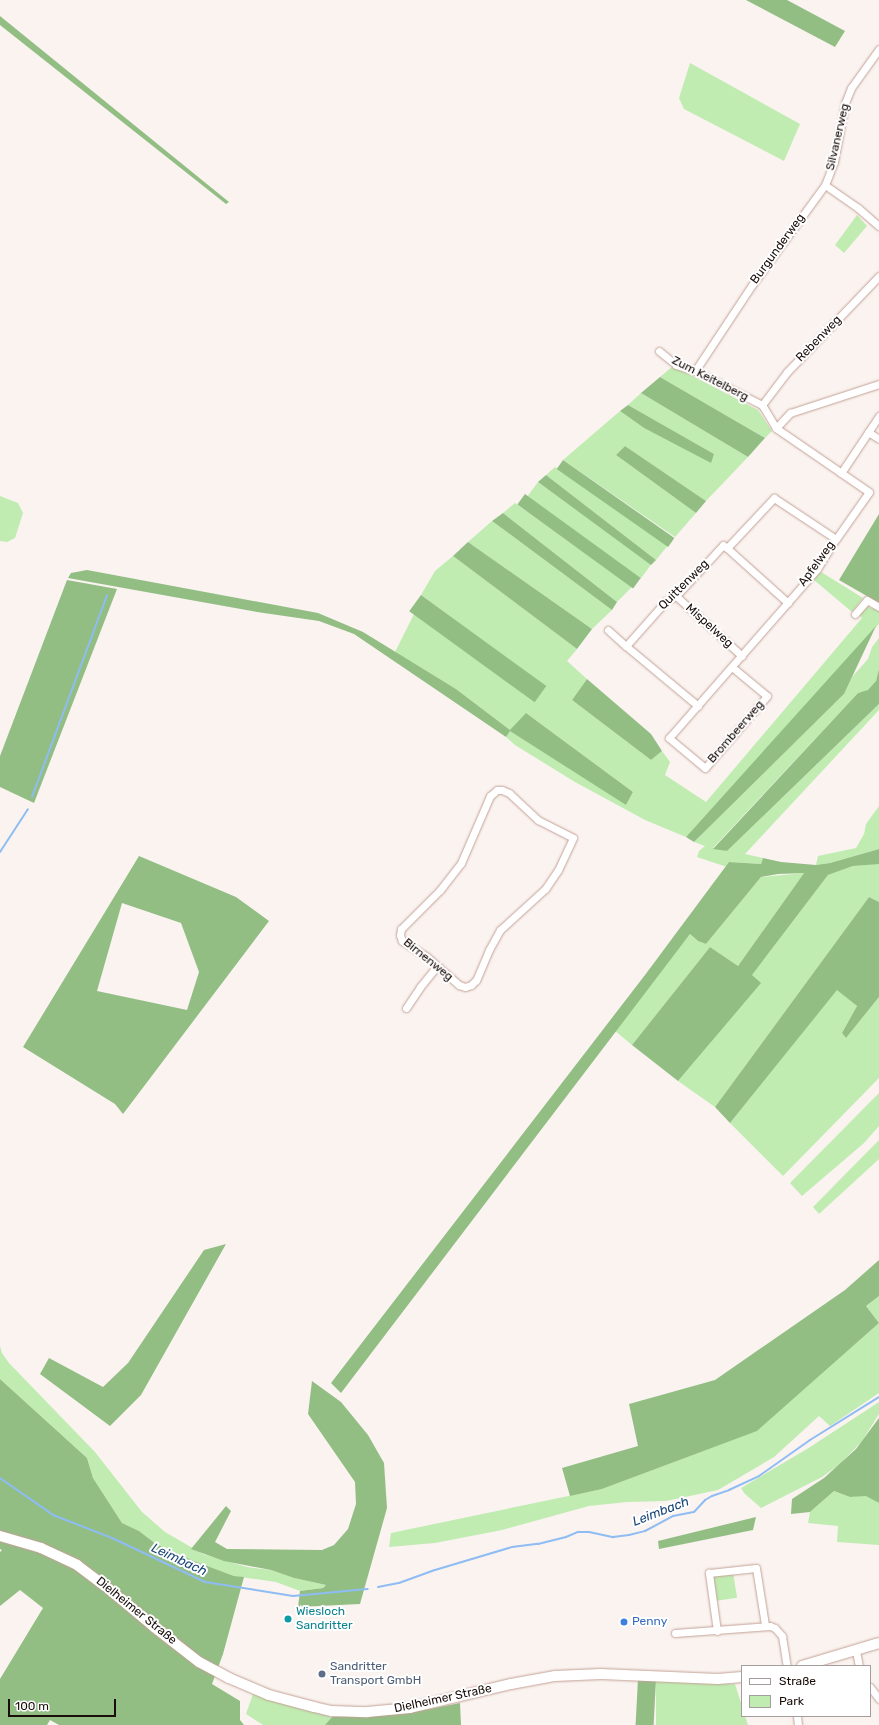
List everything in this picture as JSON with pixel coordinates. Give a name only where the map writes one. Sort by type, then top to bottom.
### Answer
[{"type":"main road","name":"Dielheimer Straße","points":[[0,1536],[41,1548],[77,1565],[104,1584],[154,1628],[199,1662],[229,1678],[269,1696],[320,1709],[367,1712],[410,1708],[511,1684],[555,1676],[601,1674],[718,1679],[741,1677]]},
{"type":"main road","points":[[806,1665],[879,1643]]},
{"type":"street","name":"Silvanerweg","points":[[825,185],[834,162],[844,103],[850,88],[879,50]]},
{"type":"street","points":[[825,185],[877,221]]},
{"type":"street","name":"Burgunderweg","points":[[695,370],[752,285],[825,185]]},
{"type":"street","name":"Rebenweg","points":[[762,405],[787,372],[879,276]]},
{"type":"street","name":"Zum Keitelberg","points":[[659,350],[676,364],[695,370],[762,405]]},
{"type":"street","points":[[776,428],[790,413],[879,384]]},
{"type":"street","name":"Apfelweg","points":[[669,738],[817,569],[869,492],[776,428],[762,405]]},
{"type":"street","points":[[841,473],[879,416]]},
{"type":"street","points":[[868,432],[879,439]]},
{"type":"street","name":"Quittenweg","points":[[626,646],[666,600],[676,596],[723,545],[727,548],[774,498],[836,539]]},
{"type":"street","points":[[727,548],[788,603]]},
{"type":"street","name":"Mispelweg","points":[[676,596],[742,656]]},
{"type":"street","points":[[855,614],[867,600],[879,607]]},
{"type":"street","points":[[608,630],[698,706]]},
{"type":"street","name":"Brombeerweg","points":[[669,738],[705,768],[767,696],[732,667]]},
{"type":"street","name":"Birnenweg","points":[[497,790],[502,790],[509,793],[538,820],[572,838],[558,870],[545,889],[500,930],[489,950],[476,980],[471,985],[465,987],[459,985],[437,966],[427,957],[402,941],[400,929],[440,890],[461,863],[490,796],[497,790]]},
{"type":"street","points":[[406,1008],[420,987],[437,966]]},
{"type":"street","points":[[717,1631],[709,1573],[756,1568],[764,1625]]},
{"type":"street","points":[[675,1633],[717,1631],[764,1625],[775,1628],[782,1636],[787,1665]]},
{"type":"street","points":[[856,1651],[859,1665]]},
{"type":"street","points":[[871,1688],[879,1699]]},
{"type":"green space","points":[[746,0],[787,0],[845,31],[835,47]]},
{"type":"green space","points":[[0,16],[229,202],[226,204],[0,25]]},
{"type":"green space","points":[[690,63],[800,124],[784,161],[684,109],[679,98]]},
{"type":"green space","points":[[857,215],[867,226],[844,253],[835,245]]},
{"type":"green space","points":[[673,366],[758,410],[772,431],[765,438],[660,377]]},
{"type":"green space","points":[[660,377],[765,438],[748,457],[641,393]]},
{"type":"green space","points":[[641,393],[748,457],[706,501],[625,446],[616,455],[696,513],[675,537],[563,460],[620,411],[644,428],[710,462],[714,454],[628,405]]},
{"type":"green space","points":[[628,405],[714,454],[711,463],[644,428],[620,411]]},
{"type":"green space","points":[[625,446],[706,501],[696,513],[616,455]]},
{"type":"green space","points":[[563,460],[674,538],[668,547],[557,469]]},
{"type":"green space","points":[[555,467],[669,544],[656,560],[546,475]]},
{"type":"green space","points":[[546,475],[656,560],[651,565],[538,482]]},
{"type":"green space","points":[[538,482],[651,564],[641,579],[527,497]]},
{"type":"green space","points":[[525,494],[641,578],[633,589],[517,505]]},
{"type":"green space","points":[[0,496],[18,503],[23,513],[15,538],[7,542],[0,541]]},
{"type":"green space","points":[[515,503],[632,587],[617,602],[503,513]]},
{"type":"green space","points":[[503,513],[617,602],[612,610],[492,521]]},
{"type":"green space","points":[[879,514],[879,603],[839,580]]},
{"type":"green space","points":[[492,521],[612,610],[592,629],[468,542]]},
{"type":"green space","points":[[468,542],[592,629],[577,649],[453,556]]},
{"type":"green space","points":[[453,556],[577,649],[567,661],[587,679],[572,700],[651,760],[662,751],[670,762],[665,775],[706,802],[862,618],[859,615],[866,606],[879,611],[879,624],[686,837],[645,820],[575,782],[515,745],[506,737],[510,730],[456,689],[395,652],[414,614],[534,701],[546,687],[421,595],[435,571]],"holes":[[[526,713],[633,792],[626,805]]]},
{"type":"green space","points":[[87,570],[318,613],[363,632],[456,689],[510,730],[526,713],[633,792],[626,805],[510,731],[506,737],[354,634],[319,621],[257,612],[68,578],[71,573]]},
{"type":"green space","points":[[821,572],[863,598],[852,612],[814,580]]},
{"type":"green space","points":[[67,580],[117,589],[34,803],[0,787],[0,756]]},
{"type":"green space","points":[[421,595],[546,686],[535,702],[409,611]]},
{"type":"green space","points":[[876,626],[844,694],[694,842],[686,837]]},
{"type":"green space","points":[[879,638],[879,669],[876,681],[868,691],[858,693],[713,848],[727,851],[879,704],[879,710],[745,854],[763,858],[761,864],[729,862],[727,867],[697,857],[699,851],[705,846],[694,842],[844,694],[852,677],[868,659],[872,647]]},
{"type":"green space","points":[[879,669],[879,704],[727,851],[713,849],[858,693],[868,690],[876,681]]},
{"type":"green space","points":[[587,679],[651,734],[662,751],[651,760],[572,700]]},
{"type":"green space","points":[[879,806],[879,849],[830,863],[816,865],[818,856],[856,848],[864,834],[866,824]]},
{"type":"green space","points":[[879,849],[879,864],[853,866],[828,875],[752,975],[761,983],[678,1081],[632,1045],[710,947],[738,966],[804,873],[778,874],[761,877],[706,944],[698,941],[690,934],[341,1393],[331,1383],[645,975],[729,862],[761,864],[763,858],[781,862],[816,865],[830,863]]},
{"type":"green space","points":[[139,856],[236,897],[269,921],[123,1114],[115,1104],[23,1047]],"holes":[[[122,903],[181,923],[199,972],[187,1010],[97,991]]]},
{"type":"green space","points":[[879,864],[879,902],[869,897],[715,1107],[678,1081],[760,983],[751,976],[828,875],[853,866]]},
{"type":"green space","points":[[804,873],[738,966],[710,947],[632,1045],[614,1030],[690,934],[698,941],[706,944],[761,877]]},
{"type":"green space","points":[[869,897],[879,902],[879,997],[846,1038],[842,1033],[857,1006],[837,990],[730,1123],[715,1107]]},
{"type":"green space","points":[[837,989],[857,1006],[842,1033],[846,1038],[879,997],[879,1078],[783,1176],[730,1123]]},
{"type":"green space","points":[[879,1093],[879,1126],[864,1143],[802,1196],[790,1183]]},
{"type":"green space","points":[[879,1140],[879,1159],[819,1214],[813,1207]]},
{"type":"green space","points":[[226,1244],[141,1395],[110,1426],[40,1374],[49,1358],[103,1387],[128,1363],[204,1250]]},
{"type":"green space","points":[[879,1260],[879,1296],[866,1306],[879,1323],[757,1431],[602,1489],[570,1496],[562,1468],[638,1446],[629,1404],[715,1380],[845,1290]]},
{"type":"green space","points":[[879,1296],[879,1323],[866,1306]]},
{"type":"green space","points":[[879,1323],[879,1393],[830,1426],[819,1416],[774,1457],[718,1490],[666,1501],[627,1502],[589,1506],[502,1530],[435,1543],[389,1547],[391,1533],[602,1489],[756,1431]]},
{"type":"green space","points":[[0,1346],[2,1353],[9,1363],[95,1452],[142,1512],[165,1532],[203,1554],[247,1567],[271,1570],[294,1578],[326,1585],[323,1588],[300,1591],[276,1582],[234,1576],[194,1561],[156,1544],[139,1531],[122,1523],[93,1478],[87,1458],[0,1379]]},
{"type":"green space","points":[[0,1379],[87,1458],[93,1478],[122,1523],[139,1531],[156,1544],[194,1561],[234,1576],[244,1577],[223,1654],[212,1684],[240,1701],[240,1720],[244,1725],[59,1725],[50,1720],[47,1725],[0,1725],[0,1679],[43,1608],[20,1590],[0,1606],[0,1552],[2,1550],[0,1549]]},
{"type":"green space","points":[[312,1381],[341,1402],[368,1435],[384,1463],[387,1508],[360,1604],[298,1607],[300,1591],[323,1588],[326,1585],[294,1578],[271,1570],[224,1561],[191,1549],[226,1506],[231,1511],[215,1542],[227,1549],[322,1550],[334,1545],[348,1529],[356,1504],[355,1482],[308,1414]]},
{"type":"green space","points":[[879,1402],[879,1414],[862,1441],[840,1464],[822,1477],[761,1508],[744,1493],[741,1488],[807,1449]]},
{"type":"green space","points":[[879,1418],[879,1503],[866,1496],[850,1497],[834,1491],[810,1512],[791,1514],[792,1499],[824,1478],[856,1449]]},
{"type":"green space","points":[[834,1491],[850,1497],[866,1495],[879,1503],[879,1545],[837,1542],[838,1526],[808,1523],[810,1512]]},
{"type":"green space","points":[[756,1517],[753,1530],[659,1549],[658,1541]]},
{"type":"green space","points":[[733,1572],[737,1598],[715,1601],[711,1575]]},
{"type":"green space","points":[[638,1679],[656,1680],[654,1725],[636,1725]]},
{"type":"green space","points":[[656,1680],[735,1684],[741,1703],[741,1717],[745,1717],[748,1725],[656,1725]]},
{"type":"green space","points":[[253,1694],[332,1717],[325,1725],[263,1725],[246,1714]]},
{"type":"green space","points":[[460,1703],[461,1725],[325,1725],[332,1717],[409,1713]]},
{"type":"waterway","points":[[32,797],[107,595]]},
{"type":"waterway","points":[[0,852],[28,809]]},
{"type":"waterway","name":"Leimbach","points":[[378,1587],[399,1583],[435,1570],[512,1547],[538,1544],[566,1537],[578,1532],[589,1532],[613,1537],[645,1531],[673,1516],[694,1512],[705,1500],[712,1496],[759,1476],[810,1440],[879,1397]]},
{"type":"waterway","name":"Leimbach","points":[[0,1478],[53,1515],[112,1538],[205,1582],[293,1596],[368,1589]]},
{"type":"place","name":"Wiesloch Sandritter","points":[[288,1619]]},
{"type":"place","name":"Penny","points":[[624,1622]]},
{"type":"place","name":"Sandritter Transport GmbH","points":[[322,1674]]}]
